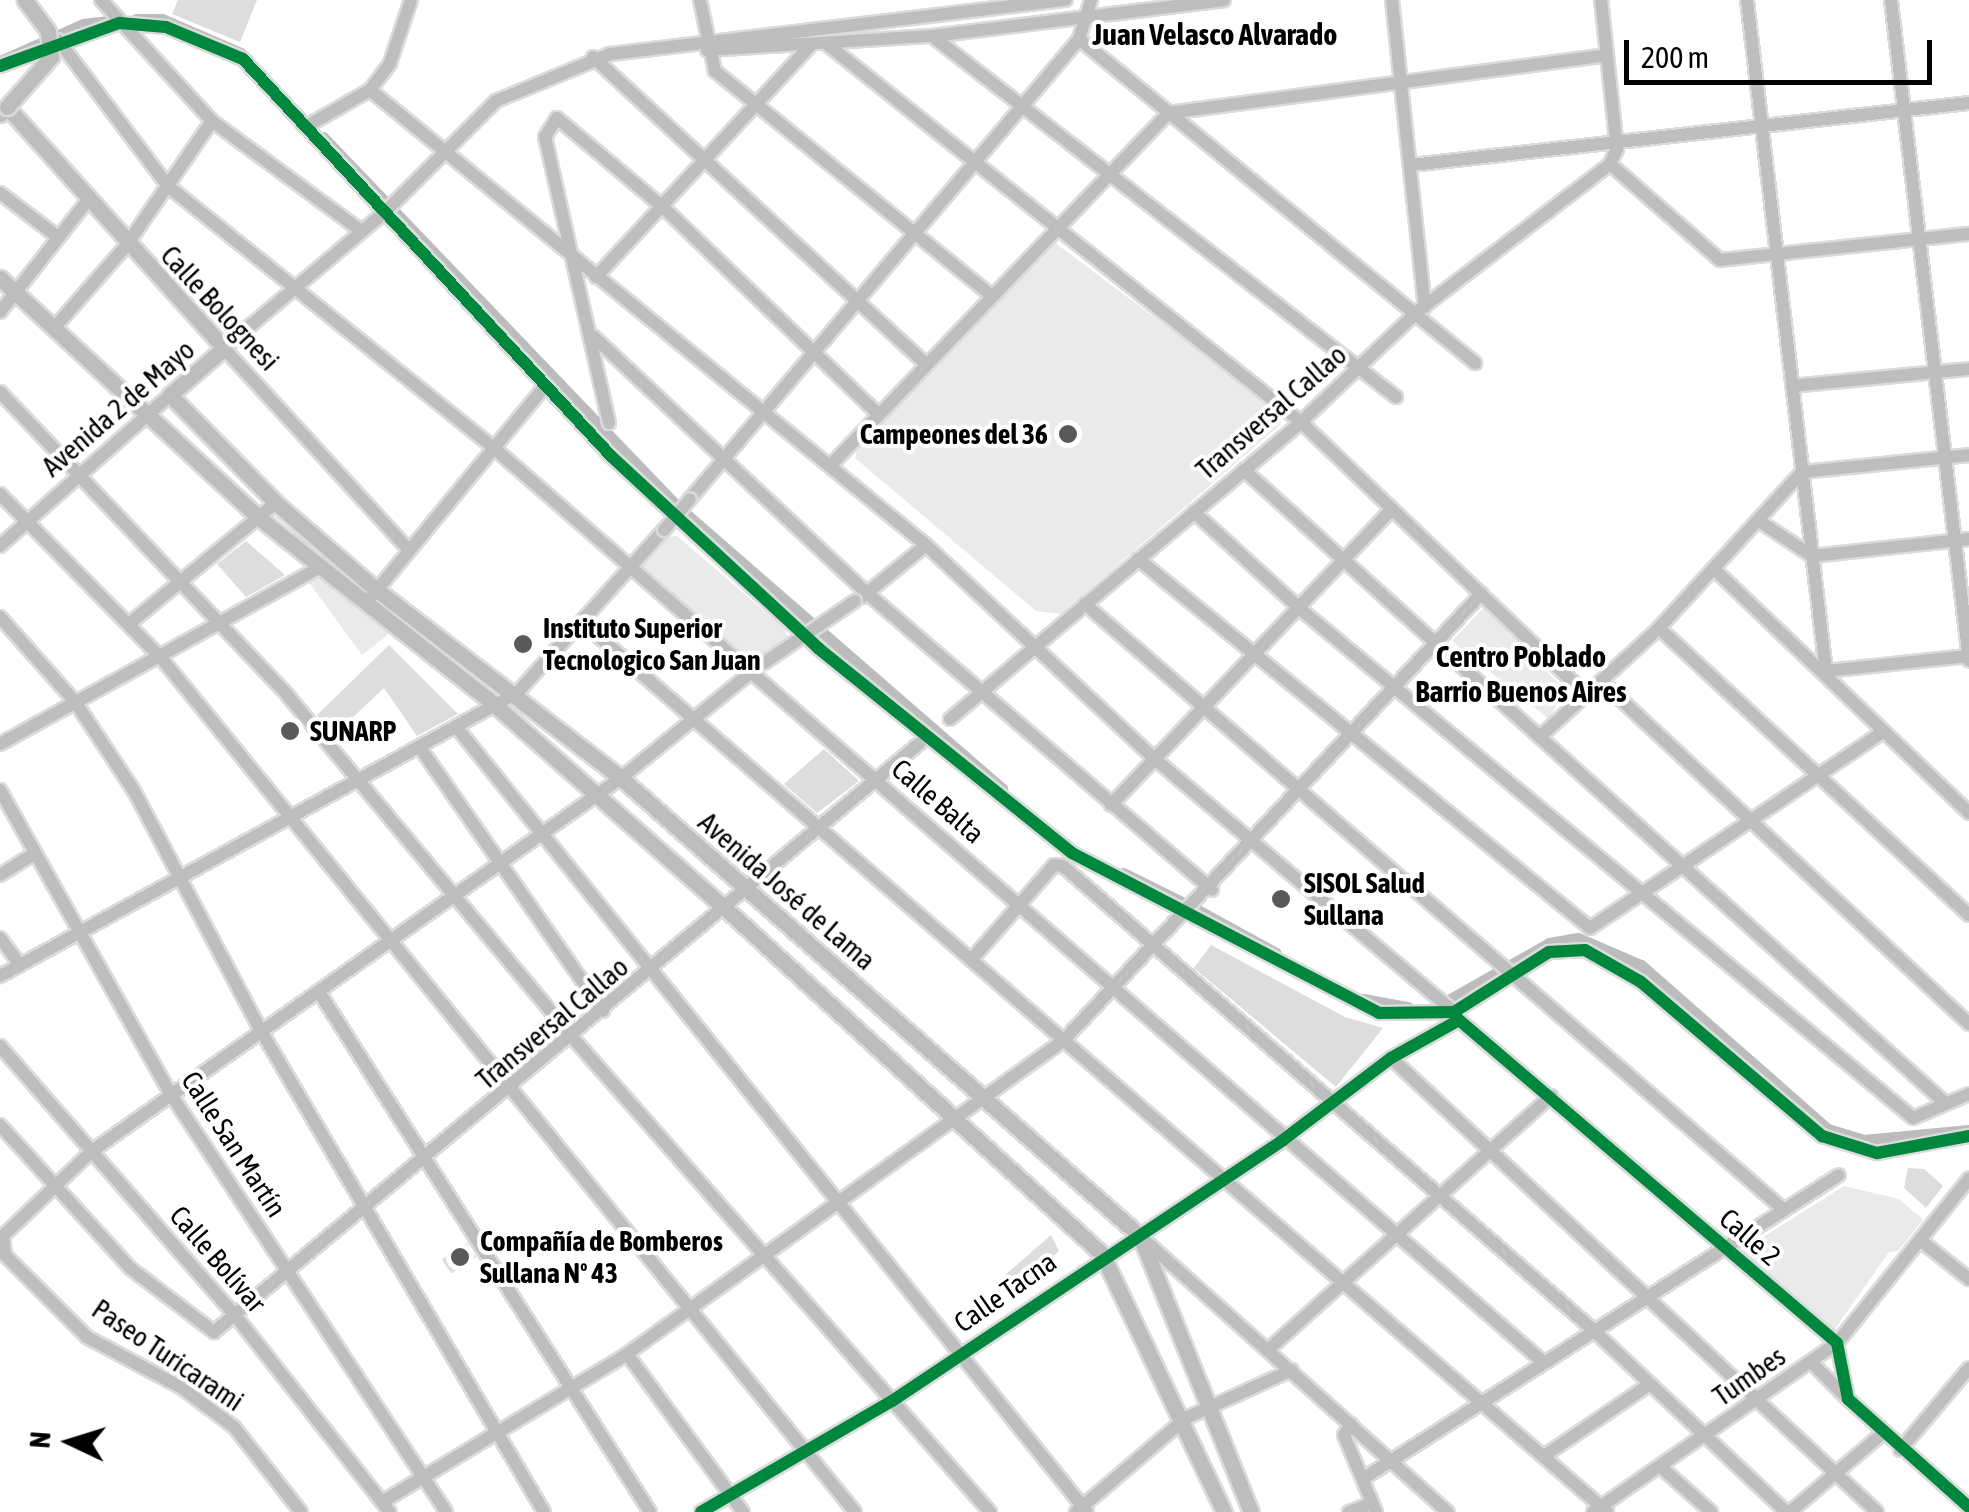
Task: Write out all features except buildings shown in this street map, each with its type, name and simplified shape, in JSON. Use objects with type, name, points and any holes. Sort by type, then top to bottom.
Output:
[{"type":"main road","points":[[2,107],[51,57],[48,32],[25,0]]},
{"type":"main road","name":"Calle Bolognesi","points":[[2,107],[224,348]]},
{"type":"main road","name":"Avenida José de Lama","points":[[0,278],[258,518],[366,608],[494,704],[726,909],[1102,1254],[1186,1418],[1224,1512]]},
{"type":"main road","name":"Avenida 2 de Mayo","points":[[170,395],[224,348]]},
{"type":"main road","name":"Avenida José de Lama","points":[[170,395],[276,503],[376,590],[517,693],[621,778],[1140,1236],[1251,1512]]},
{"type":"street","points":[[101,0],[212,121],[361,231]]},
{"type":"street","points":[[700,0],[705,44],[716,71],[756,110],[992,296]]},
{"type":"street","points":[[705,44],[1066,0]]},
{"type":"street","points":[[705,44],[828,46],[932,36],[1091,7],[1221,0]]},
{"type":"street","points":[[1392,0],[1411,166],[1421,309]]},
{"type":"street","points":[[1601,0],[1616,142],[1610,164],[1712,256],[1778,257],[1969,234]]},
{"type":"street","points":[[1747,0],[1826,671]]},
{"type":"street","points":[[1826,671],[1968,657],[1940,458],[1891,0]]},
{"type":"street","points":[[307,126],[370,90],[406,22],[408,1]]},
{"type":"street","points":[[0,976],[296,819],[517,693],[633,569],[1022,101],[1079,39],[1091,7]]},
{"type":"street","points":[[0,66],[58,40],[119,23],[166,28],[243,59],[388,208],[544,387],[818,648],[1048,838],[1188,910],[1351,1002],[1394,1015],[1454,1012],[1514,974],[1570,947],[1608,958],[1822,1136],[1856,1148],[1898,1151],[1969,1136]]},
{"type":"street","points":[[932,36],[1022,101],[1396,397]]},
{"type":"street","points":[[1079,39],[1421,309],[1475,363]]},
{"type":"street","name":"Calle Balta","points":[[58,40],[168,186],[495,448],[1283,1140],[1542,1361]]},
{"type":"street","name":"Avenida 2 de Mayo","points":[[224,348],[388,208],[496,101],[592,58],[705,44]]},
{"type":"street","points":[[828,46],[1053,230],[1302,422],[1586,694]]},
{"type":"street","points":[[596,277],[711,160],[810,47]]},
{"type":"street","points":[[830,466],[1168,113],[1400,79],[1606,55]]},
{"type":"street","points":[[592,58],[859,295],[926,364]]},
{"type":"street","points":[[370,90],[576,264],[926,544],[1156,760],[1256,840],[1454,1012]]},
{"type":"street","points":[[1411,166],[1969,103]]},
{"type":"street","points":[[610,423],[546,137],[557,118],[665,209],[878,413]]},
{"type":"street","points":[[54,326],[126,246],[212,121]]},
{"type":"street","name":"Transversal Callao","points":[[950,719],[1302,422],[1421,309],[1610,164]]},
{"type":"street","points":[[0,194],[58,237]]},
{"type":"street","points":[[0,312],[88,200]]},
{"type":"street","points":[[593,336],[862,597],[982,692],[1212,890]]},
{"type":"street","name":"Calle Bolognesi","points":[[224,348],[407,548]]},
{"type":"street","points":[[1792,386],[1969,369]]},
{"type":"street","points":[[366,608],[407,548],[544,387]]},
{"type":"street","points":[[0,392],[75,478],[218,621],[362,782],[572,1038],[990,1512]]},
{"type":"street","name":"Avenida 2 de Mayo","points":[[0,546],[170,395]]},
{"type":"street","points":[[1543,734],[1658,628],[1802,472],[1969,456]]},
{"type":"street","points":[[1244,470],[1436,645],[1543,734],[1944,1102]]},
{"type":"street","points":[[0,494],[162,659],[856,1512]]},
{"type":"street","points":[[129,624],[276,503]]},
{"type":"street","points":[[1111,805],[1256,658],[1392,510]]},
{"type":"street","points":[[1194,512],[1299,608],[1913,1118],[1969,1094]]},
{"type":"street","points":[[1759,520],[1812,556],[1969,539]]},
{"type":"street","points":[[1,1246],[92,1151],[394,940],[541,830],[621,778],[749,672],[862,597],[926,544]]},
{"type":"street","points":[[1138,559],[1575,920],[1598,924],[1819,779],[1883,732]]},
{"type":"street","points":[[0,744],[162,659],[218,621],[319,568]]},
{"type":"street","points":[[1714,570],[1826,671],[1883,732],[1969,813]]},
{"type":"street","points":[[386,1507],[426,1478],[627,1354],[986,1100],[1064,1040],[1154,944],[1212,890],[1394,684],[1482,594]]},
{"type":"street","points":[[1086,604],[1783,1209]]},
{"type":"street","points":[[0,617],[76,703],[182,878],[261,1032],[365,1213],[544,1512]]},
{"type":"street","points":[[583,623],[1544,1456],[1600,1510]]},
{"type":"street","points":[[1658,628],[1969,915]]},
{"type":"street","points":[[1602,682],[1969,1024]]},
{"type":"street","points":[[458,729],[1082,1510],[1186,1418],[1292,1370]]},
{"type":"street","name":"Transversal Callao","points":[[54,1189],[130,1268],[209,1332],[365,1213],[920,743]]},
{"type":"street","points":[[422,749],[603,1012]]},
{"type":"street","name":"Calle San Martín","points":[[0,790],[76,933],[172,1096],[446,1512]]},
{"type":"street","points":[[0,875],[33,854]]},
{"type":"street","points":[[973,958],[1022,908],[1054,864],[1154,944],[1592,1328],[1788,1512],[1882,1434]]},
{"type":"street","points":[[0,938],[20,963]]},
{"type":"street","points":[[318,992],[650,1512]]},
{"type":"street","name":"Calle Tacna","points":[[702,1512],[808,1454],[892,1401],[1102,1254],[1140,1236],[1283,1140],[1391,1058],[1452,1022],[1467,1023]]},
{"type":"street","name":"Calle 2","points":[[1467,1023],[1837,1343]]},
{"type":"street","name":"Calle Bolívar","points":[[0,1046],[234,1314],[386,1507]]},
{"type":"street","points":[[1391,1058],[1878,1512]]},
{"type":"street","points":[[1270,1349],[1551,1096]]},
{"type":"street","points":[[0,1125],[54,1189]]},
{"type":"street","points":[[1364,1478],[1397,1462],[1592,1328],[1839,1175]]},
{"type":"street","name":"Tumbes","points":[[1600,1510],[1837,1343],[1969,1179]]},
{"type":"street","points":[[1140,1236],[1397,1462],[1448,1512]]},
{"type":"street","points":[[1920,1240],[1969,1279]]},
{"type":"street","name":"Paseo Turicarami","points":[[1,1246],[86,1337],[182,1388],[234,1427],[301,1512]]},
{"type":"street","points":[[1837,1343],[1848,1399]]},
{"type":"street","points":[[627,1354],[743,1512]]},
{"type":"street","points":[[1812,1362],[1882,1434],[1969,1507]]},
{"type":"street","points":[[1900,1450],[1969,1368]]},
{"type":"street","points":[[1544,1456],[1650,1384]]},
{"type":"street","points":[[1349,1512],[1374,1507],[1344,1435],[1351,1424]]},
{"type":"street","points":[[1662,1468],[1711,1512]]},
{"type":"shaded area","name":"Campeones del 36","points":[[1054,242],[1281,412],[1281,424],[1061,614],[1036,611],[855,458],[858,444]]},
{"type":"shaded area","points":[[677,536],[784,628],[788,637],[752,662],[641,566],[667,537]]},
{"type":"shaded area","points":[[319,568],[390,633],[362,655],[305,577]]},
{"type":"shaded area","points":[[1484,607],[1565,690],[1549,719],[1452,641]]},
{"type":"shaded area","points":[[1844,1186],[1899,1199],[1923,1220],[1898,1251],[1889,1252],[1832,1333],[1741,1251]]},
{"type":"waterway","points":[[136,19],[162,19],[241,53]]},
{"type":"waterway","points":[[0,61],[83,24],[118,20]]},
{"type":"waterway","points":[[323,137],[677,506],[1002,789]]},
{"type":"waterway","points":[[1123,873],[1190,906]]},
{"type":"waterway","points":[[1196,909],[1276,953]]},
{"type":"waterway","points":[[1436,1007],[1549,943],[1578,938],[1641,965],[1828,1129],[1863,1140],[1969,1130]]},
{"type":"waterway","points":[[1363,999],[1408,1007]]},
{"type":"cycle path","points":[[0,66],[119,23],[166,27],[243,59],[612,457],[818,648],[1072,853],[1379,1013],[1454,1012],[1549,952],[1585,950],[1641,982],[1822,1136],[1877,1153],[1969,1136]]},
{"type":"cycle path","points":[[701,1512],[892,1401],[1283,1140],[1391,1058],[1459,1020],[1837,1343],[1848,1399],[1969,1507]]},
{"type":"place","name":"Campeones del 36","points":[[1068,434]]},
{"type":"place","name":"Instituto Superior Tecnologico San Juan","points":[[523,644]]},
{"type":"place","name":"SUNARP","points":[[290,731]]},
{"type":"place","name":"SISOL Salud Sullana","points":[[1281,899]]},
{"type":"place","name":"Compañía de Bomberos Sullana Nº 43","points":[[460,1257]]},
{"type":"district","name":"Juan Velasco Alvarado","points":[[1215,34]]},
{"type":"district","name":"Centro Poblado Barrio Buenos Aires","points":[[1521,673]]}]
